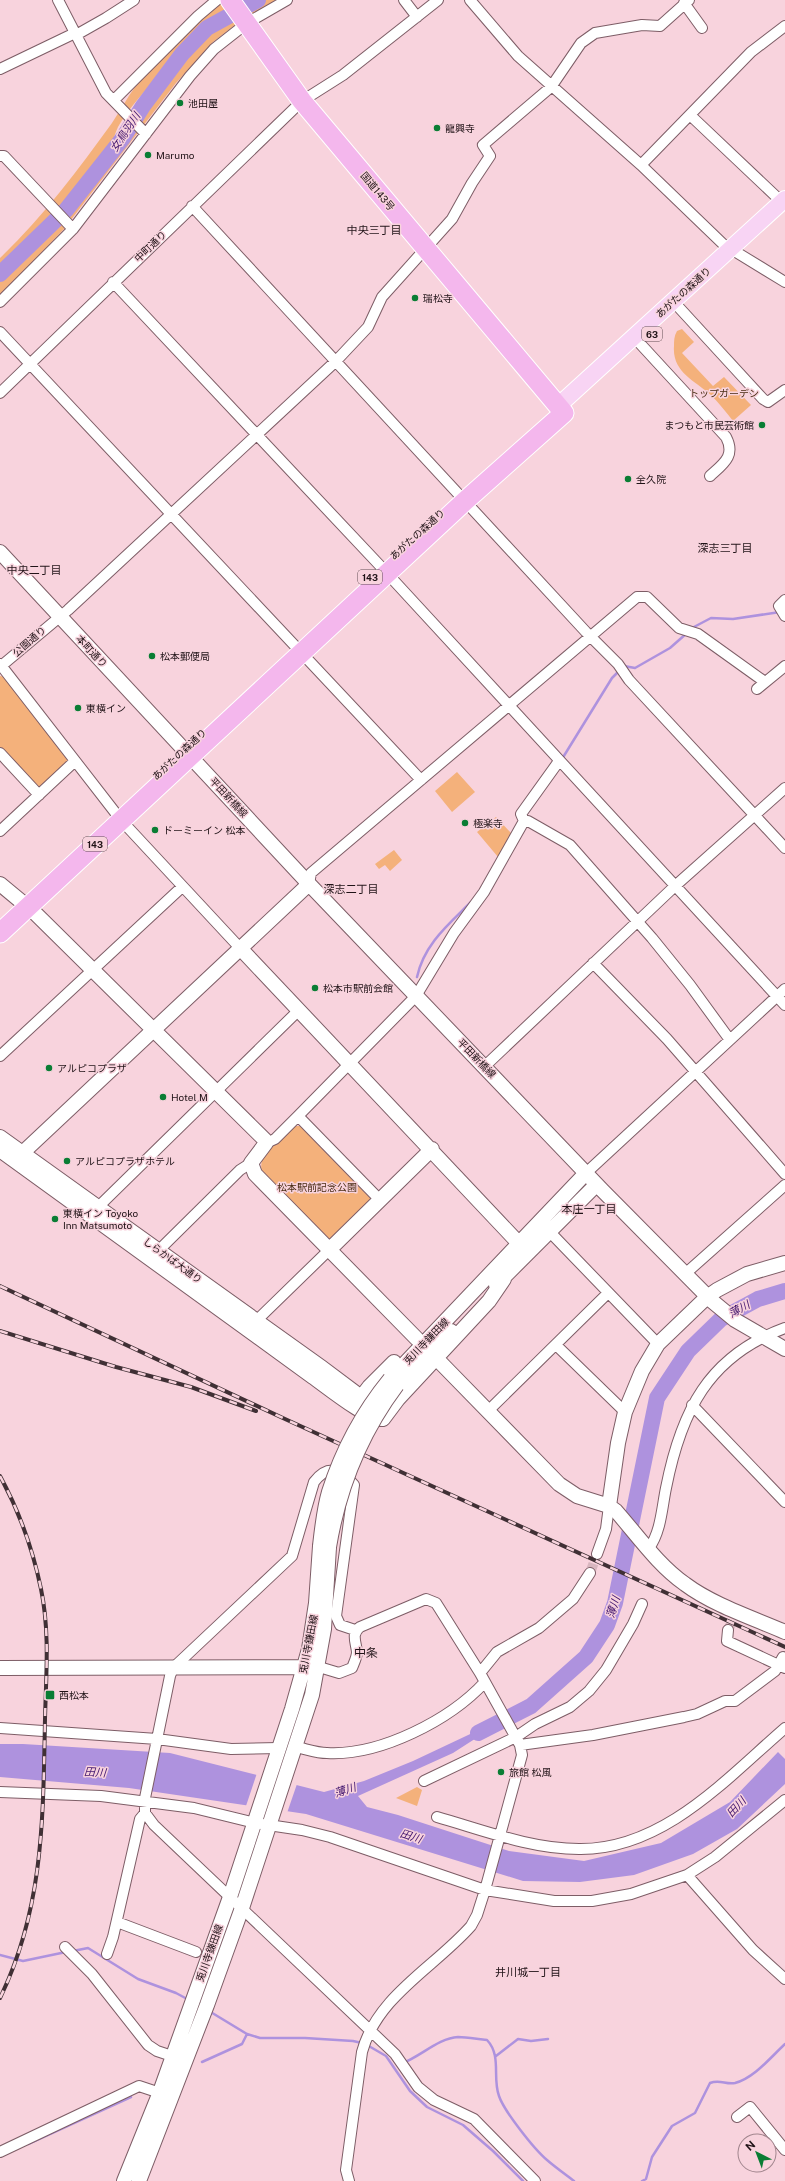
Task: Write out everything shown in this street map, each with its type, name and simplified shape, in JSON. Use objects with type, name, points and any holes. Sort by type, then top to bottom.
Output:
[{"type":"highway","name":"国道143号","points":[[230,0],[302,101],[561,409]]},
{"type":"highway","name":"あがたの森通り","points":[[0,933],[25,904],[118,816],[462,498],[561,409]]},
{"type":"highway","name":"あがたの森通り","points":[[0,922],[25,904]]},
{"type":"main road","name":"あがたの森通り","points":[[561,409],[735,252],[784,204]]},
{"type":"street","points":[[58,0],[106,93],[144,132]]},
{"type":"street","points":[[0,69],[75,34],[106,18],[134,0]]},
{"type":"street","points":[[117,104],[192,22],[217,0]]},
{"type":"street","points":[[0,302],[71,227],[144,132],[214,49],[245,22],[287,0]]},
{"type":"street","points":[[404,0],[417,17]]},
{"type":"street","name":"中町通り","points":[[0,393],[113,282],[302,101],[344,75],[438,0]]},
{"type":"street","points":[[470,0],[504,42],[551,87],[641,165],[723,244],[785,282]]},
{"type":"street","points":[[551,87],[581,43],[595,33],[642,25],[660,26],[686,1],[702,28]]},
{"type":"street","points":[[641,165],[751,52],[785,26]]},
{"type":"street","name":"公園通り","points":[[0,666],[59,615],[68,610],[170,512],[336,361],[368,327],[376,314],[382,297],[452,219],[472,183],[490,156],[484,145],[551,87]]},
{"type":"street","points":[[690,115],[784,204]]},
{"type":"street","points":[[0,156],[4,156],[71,227]]},
{"type":"street","points":[[192,206],[591,636],[785,848]]},
{"type":"street","points":[[113,282],[384,570],[785,1005]]},
{"type":"street","points":[[676,305],[763,399],[768,402],[784,393]]},
{"type":"street","points":[[0,332],[421,780]]},
{"type":"street","points":[[637,340],[673,381],[698,404],[729,443],[731,451],[729,458],[710,476]]},
{"type":"street","name":"本町通り","points":[[0,552],[187,753]]},
{"type":"street","points":[[18,1156],[309,884],[311,873],[637,597],[647,597],[679,628],[689,632],[761,686],[785,666]]},
{"type":"street","points":[[783,614],[779,606],[785,600]]},
{"type":"street","points":[[0,666],[118,816],[182,887],[432,1149],[524,1248]]},
{"type":"street","points":[[0,753],[38,795]]},
{"type":"street","name":"平田新橋線","points":[[187,753],[309,884],[485,1066],[596,1185],[710,1299],[736,1320],[785,1349]]},
{"type":"street","points":[[0,831],[75,761]]},
{"type":"street","points":[[154,1255],[240,1170],[251,1163],[266,1143],[275,1139],[416,996],[454,933],[484,892],[523,819],[521,814],[561,762]]},
{"type":"street","points":[[485,1066],[675,886],[785,788]]},
{"type":"street","points":[[523,819],[570,845],[638,922],[690,985],[730,1040]]},
{"type":"street","points":[[0,884],[25,904],[93,969],[264,1139],[266,1143]]},
{"type":"street","points":[[1,1054],[182,887]]},
{"type":"street","points":[[593,963],[696,1071],[785,1174]]},
{"type":"street","points":[[586,1173],[785,989]]},
{"type":"street","points":[[94,1211],[299,1010]]},
{"type":"street","points":[[298,1116],[380,1200]]},
{"type":"street","name":"しらかば大通り","points":[[0,1137],[18,1156],[358,1402],[378,1420],[383,1419],[398,1399],[437,1359]]},
{"type":"street","points":[[251,1325],[432,1149]]},
{"type":"street","name":"しらかば大通り","points":[[0,1150],[18,1156]]},
{"type":"street","points":[[251,1163],[255,1174],[417,1339]]},
{"type":"street","name":"兎川寺鎌田線","points":[[545,1227],[586,1173]]},
{"type":"street","name":"兎川寺鎌田線","points":[[139,2181],[179,2058],[192,2001],[256,1820],[304,1667],[316,1603],[324,1546],[354,1458],[393,1382],[490,1274],[524,1248],[545,1227],[596,1185]]},
{"type":"street","points":[[685,1274],[785,1185]]},
{"type":"street","points":[[545,1227],[658,1344]]},
{"type":"street","name":"兎川寺鎌田線","points":[[393,1382],[494,1286],[504,1279],[524,1248]]},
{"type":"street","points":[[597,1554],[612,1509],[618,1443],[625,1412],[642,1371],[658,1344],[710,1299],[748,1274],[785,1263]]},
{"type":"street","points":[[358,1402],[417,1339],[467,1291],[490,1274]]},
{"type":"street","points":[[504,1279],[489,1301],[437,1359],[559,1484],[577,1496],[612,1509],[664,1567],[687,1586],[736,1616],[785,1632]]},
{"type":"street","points":[[488,1411],[608,1293]]},
{"type":"street","points":[[648,1548],[655,1541],[666,1486],[681,1430],[692,1405],[713,1374],[729,1359],[760,1335],[785,1328]]},
{"type":"street","points":[[556,1345],[625,1412]]},
{"type":"street","points":[[692,1405],[785,1502]]},
{"type":"street","points":[[107,1954],[117,1922],[140,1819],[144,1813],[156,1740],[173,1668],[292,1556],[314,1482],[320,1474],[332,1470],[342,1472],[354,1485],[336,1616],[340,1625],[355,1630]]},
{"type":"street","name":"兎川寺鎌田線","points":[[179,2058],[205,2009],[242,1908],[295,1751],[319,1667],[324,1628],[324,1546]]},
{"type":"street","points":[[295,1751],[326,1753],[372,1748],[442,1718],[470,1698],[497,1652],[539,1628],[573,1599],[590,1573]]},
{"type":"street","points":[[0,1668],[319,1667],[339,1673],[352,1668],[357,1652],[354,1636],[355,1630],[360,1626],[426,1599],[431,1600],[436,1604],[482,1677],[516,1738],[520,1766],[478,1915],[471,1926],[385,2007],[367,2039],[346,2170],[349,2181]]},
{"type":"street","points":[[424,1780],[516,1738],[535,1724],[570,1707],[589,1691],[606,1670],[633,1624],[642,1604]]},
{"type":"street","points":[[516,1738],[593,1735],[697,1714],[725,1701],[735,1701],[776,1671],[783,1663],[727,1641],[728,1630]]},
{"type":"street","points":[[0,1728],[156,1740],[231,1749],[278,1750]]},
{"type":"street","points":[[438,1817],[499,1837],[532,1844],[580,1849],[631,1840],[675,1820],[723,1782],[785,1728]]},
{"type":"street","points":[[0,1792],[102,1796],[145,1800],[271,1822],[330,1837],[486,1887],[554,1900],[592,1901],[631,1894],[687,1875],[715,1857],[785,1800]]},
{"type":"street","points":[[144,1813],[154,1825],[242,1908],[367,2039],[398,2058],[418,2087],[434,2100],[474,2119],[535,2181]]},
{"type":"street","points":[[687,1875],[753,1950],[785,1978]]},
{"type":"street","points":[[117,1922],[196,1952]]},
{"type":"street","points":[[65,1947],[92,1974],[148,2045],[179,2058]]},
{"type":"street","points":[[0,2152],[140,2086],[166,2095]]},
{"type":"street","name":"兎川寺鎌田線","points":[[124,2181],[166,2095]]},
{"type":"street","points":[[737,2118],[750,2107],[785,2150]]},
{"type":"green space","points":[[227,0],[249,0],[218,15],[183,46],[125,116],[100,163],[84,183],[67,201],[50,215],[0,268],[0,258],[30,227],[73,176],[144,76],[190,27],[203,16]]},
{"type":"green space","points":[[265,0],[279,0],[235,25],[213,42],[176,83],[64,229],[0,296],[0,277],[52,224],[66,212],[128,135],[144,108],[184,56],[209,31],[232,20]]},
{"type":"green space","name":"トップガーデン","points":[[682,329],[694,342],[682,353],[713,386],[724,377],[751,405],[733,421],[711,395],[685,375],[680,369],[674,355],[674,338],[677,331]]},
{"type":"green space","points":[[0,676],[5,677],[68,757],[67,763],[41,786],[37,787],[0,747]]},
{"type":"green space","points":[[457,772],[475,792],[452,812],[435,791]]},
{"type":"green space","points":[[496,817],[511,833],[498,857],[477,832]]},
{"type":"green space","points":[[394,850],[402,860],[390,871],[385,865],[379,869],[375,864]]},
{"type":"green space","name":"松本駅前記念公園","points":[[294,1126],[300,1126],[371,1199],[369,1204],[333,1241],[327,1241],[263,1175],[261,1168],[265,1154]]},
{"type":"green space","points":[[417,1787],[422,1790],[417,1806],[396,1798]]},
{"type":"water","name":"田川","points":[[515,1713],[453,1753],[358,1796],[367,1807],[398,1815],[509,1851],[584,1861],[661,1843],[730,1802],[778,1752],[785,1759],[785,1784],[737,1829],[693,1854],[634,1875],[580,1882],[523,1881],[306,1814],[129,1788],[0,1777],[0,1744],[23,1744],[170,1753],[324,1792],[364,1781],[413,1761]]},
{"type":"pier","points":[[257,1773],[297,1784],[287,1813],[246,1806]]},
{"type":"waterway","name":"女鳥羽川","points":[[0,274],[66,210],[123,138],[143,106],[182,54],[207,28],[258,0]]},
{"type":"waterway","points":[[692,628],[711,618],[733,619],[780,612]]},
{"type":"waterway","points":[[624,666],[635,668],[670,648],[687,633]]},
{"type":"waterway","points":[[562,759],[612,678],[620,670]]},
{"type":"waterway","points":[[417,977],[425,954],[438,935],[471,902]]},
{"type":"waterway","name":"薄川","points":[[478,1733],[531,1706],[586,1657],[607,1625],[615,1603],[657,1398],[688,1351],[721,1319],[758,1299],[785,1291]]},
{"type":"waterway","points":[[73,1951],[88,1948],[138,1979],[176,1993],[189,2000]]},
{"type":"waterway","points":[[0,1955],[23,1961],[66,1952]]},
{"type":"waterway","points":[[209,2011],[247,2034],[260,2038],[305,2038],[353,2041],[362,2043]]},
{"type":"waterway","points":[[202,2062],[242,2044],[247,2034]]},
{"type":"waterway","points":[[403,2063],[444,2040],[451,2038],[461,2037],[487,2040],[492,2046],[496,2060],[497,2089],[502,2103],[520,2130],[541,2155],[574,2181]]},
{"type":"waterway","points":[[496,2056],[518,2039],[531,2041],[548,2039]]},
{"type":"waterway","points":[[642,2181],[646,2179],[652,2157],[672,2126],[695,2113],[710,2083],[735,2083],[749,2077],[762,2067],[785,2044]]},
{"type":"waterway","points":[[367,2045],[386,2056],[410,2091],[427,2107],[463,2125],[493,2151],[523,2181]]},
{"type":"waterway","points":[[28,2144],[131,2097]]},
{"type":"tunnel","points":[[590,1573],[597,1554]]},
{"type":"tunnel","points":[[728,1630],[733,1620]]},
{"type":"railway","points":[[0,1286],[285,1419],[785,1647]]},
{"type":"railway","points":[[0,1331],[116,1367],[191,1387],[256,1411]]},
{"type":"railway","points":[[0,1476],[7,1489],[30,1545],[38,1574],[46,1621],[47,1654],[43,1791],[38,1862],[33,1896],[25,1930],[14,1964],[0,1998]]},
{"type":"place","name":"池田屋","points":[[180,103]]},
{"type":"place","name":"龍興寺","points":[[437,128]]},
{"type":"place","name":"Marumo","points":[[148,155]]},
{"type":"place","name":"瑞松寺","points":[[415,298]]},
{"type":"place","name":"まつもと市民芸術館","points":[[762,425]]},
{"type":"place","name":"全久院","points":[[628,479]]},
{"type":"place","name":"松本郵便局","points":[[152,656]]},
{"type":"place","name":"東横イン","points":[[78,708]]},
{"type":"place","name":"極楽寺","points":[[465,823]]},
{"type":"place","name":"ドーミーイン 松本","points":[[155,830]]},
{"type":"place","name":"松本市駅前会館","points":[[315,988]]},
{"type":"place","name":"アルピコプラザ","points":[[49,1068]]},
{"type":"place","name":"Hotel M","points":[[163,1097]]},
{"type":"place","name":"アルピコプラザホテル","points":[[67,1161]]},
{"type":"place","name":"東横イン Toyoko Inn Matsumoto","points":[[55,1219]]},
{"type":"place","name":"西松本","points":[[50,1695]]},
{"type":"place","name":"旅館 松風","points":[[501,1772]]},
{"type":"district","name":"中央三丁目","points":[[374,230]]},
{"type":"district","name":"深志三丁目","points":[[725,548]]},
{"type":"district","name":"中央二丁目","points":[[34,570]]},
{"type":"district","name":"深志二丁目","points":[[351,889]]},
{"type":"district","name":"本庄一丁目","points":[[589,1209]]},
{"type":"district","name":"中条","points":[[366,1653]]},
{"type":"district","name":"井川城一丁目","points":[[528,1972]]}]
